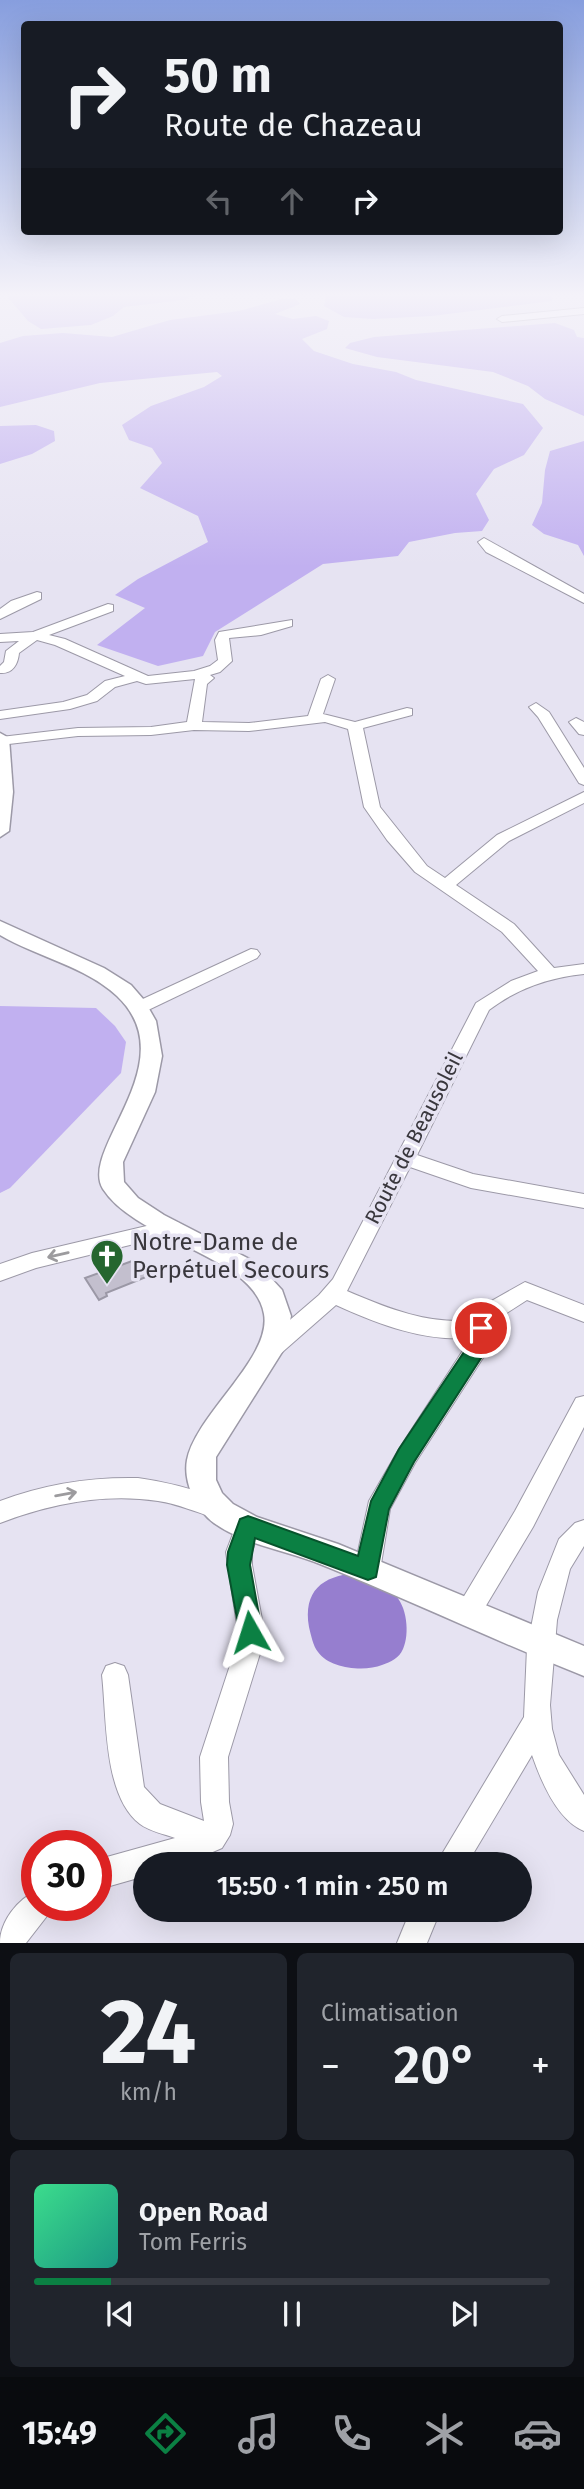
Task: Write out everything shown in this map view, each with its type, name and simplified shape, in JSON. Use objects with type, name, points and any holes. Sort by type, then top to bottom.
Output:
[{"type":"main road","points":[[0,831],[4,792],[1,739]]},
{"type":"main road","points":[[0,927],[115,984],[138,1008],[148,1027],[151,1064],[143,1097],[112,1157],[109,1173],[116,1190],[129,1205],[243,1266],[268,1290],[273,1299],[277,1320],[271,1349],[200,1463],[202,1482],[215,1507],[248,1526],[368,1570],[584,1661]]},
{"type":"street","points":[[484,542],[491,549],[584,599]]},
{"type":"street","points":[[0,615],[16,604],[37,596]]},
{"type":"street","points":[[3,670],[11,663],[13,651],[35,636],[108,608]]},
{"type":"street","points":[[0,638],[35,636],[60,642],[146,680],[195,675],[215,669],[225,661],[222,640],[224,635],[273,629],[288,622]]},
{"type":"street","points":[[0,715],[65,706],[93,698],[110,684],[136,677]]},
{"type":"street","points":[[194,726],[200,682],[207,678]]},
{"type":"street","points":[[314,719],[328,679]]},
{"type":"street","points":[[536,707],[581,771]]},
{"type":"street","points":[[1,739],[194,726],[249,727],[325,718],[355,726],[407,712]]},
{"type":"street","points":[[355,726],[372,807],[393,838],[421,869],[509,928],[549,973]]},
{"type":"street","points":[[446,885],[503,838],[584,797]]},
{"type":"street","points":[[138,1008],[251,954]]},
{"type":"street","name":"Route de Beausoleil","points":[[271,1349],[341,1284],[482,1007],[517,984],[549,973],[584,969]]},
{"type":"street","points":[[405,1157],[471,1181],[584,1201]]},
{"type":"street","points":[[0,1273],[32,1261],[172,1228]]},
{"type":"street","points":[[368,1570],[379,1508],[407,1456],[482,1341],[481,1328],[494,1310],[525,1290],[584,1314]]},
{"type":"street","points":[[333,1294],[419,1327],[447,1330],[481,1328]]},
{"type":"street","points":[[469,1611],[524,1519],[584,1405]]},
{"type":"street","points":[[0,1512],[23,1502],[106,1487],[159,1491],[215,1507]]},
{"type":"street","points":[[112,1871],[171,1855],[212,1838],[219,1824],[215,1802],[214,1757],[249,1647],[250,1625],[239,1565],[239,1552],[248,1526]]},
{"type":"street","points":[[584,1531],[567,1547],[556,1572],[540,1641],[537,1721],[542,1748],[563,1791],[584,1817]]},
{"type":"street","points":[[115,1675],[127,1776],[132,1795],[150,1815],[212,1838]]},
{"type":"street","points":[[457,1852],[537,1721]]},
{"type":"street","points":[[7,1943],[25,1921]]},
{"type":"street","points":[[412,1943],[421,1922]]},
{"type":"shaded area","points":[[0,386],[89,386],[0,407]]},
{"type":"shaded area","points":[[441,386],[523,404],[543,428],[524,455],[494,469],[476,494],[489,520],[482,531],[409,542],[398,556],[323,564],[215,632],[203,656],[158,666],[97,645],[145,608],[115,595],[138,579],[208,542],[198,516],[140,488],[162,463],[152,448],[129,440],[122,425],[151,406],[204,387]]},
{"type":"shaded area","points":[[528,386],[584,386],[584,416],[545,399]]},
{"type":"shaded area","points":[[36,425],[54,431],[55,441],[32,454],[0,464],[0,426]]},
{"type":"shaded area","points":[[584,441],[584,556],[578,545],[544,534],[532,525],[542,503],[550,451]]},
{"type":"shaded area","points":[[0,1006],[96,1008],[115,1026],[126,1042],[121,1073],[10,1188],[0,1193]]},
{"type":"shaded area","points":[[356,1573],[394,1594],[402,1605],[406,1620],[405,1643],[401,1652],[392,1661],[375,1667],[348,1668],[323,1658],[316,1650],[309,1627],[309,1604],[318,1588],[333,1578]]},
{"type":"building","name":"Notre-Dame de Perpétuel Secours","points":[[135,1260],[146,1277],[106,1293],[107,1296],[99,1300],[85,1278]]},
{"type":"place","name":"Notre-Dame de Perpétuel Secours","points":[[107,1286]]},
{"type":"route","points":[[250,1632],[239,1565],[239,1552],[248,1526],[368,1570],[373,1525],[379,1508],[407,1456],[482,1341],[481,1328]]}]
